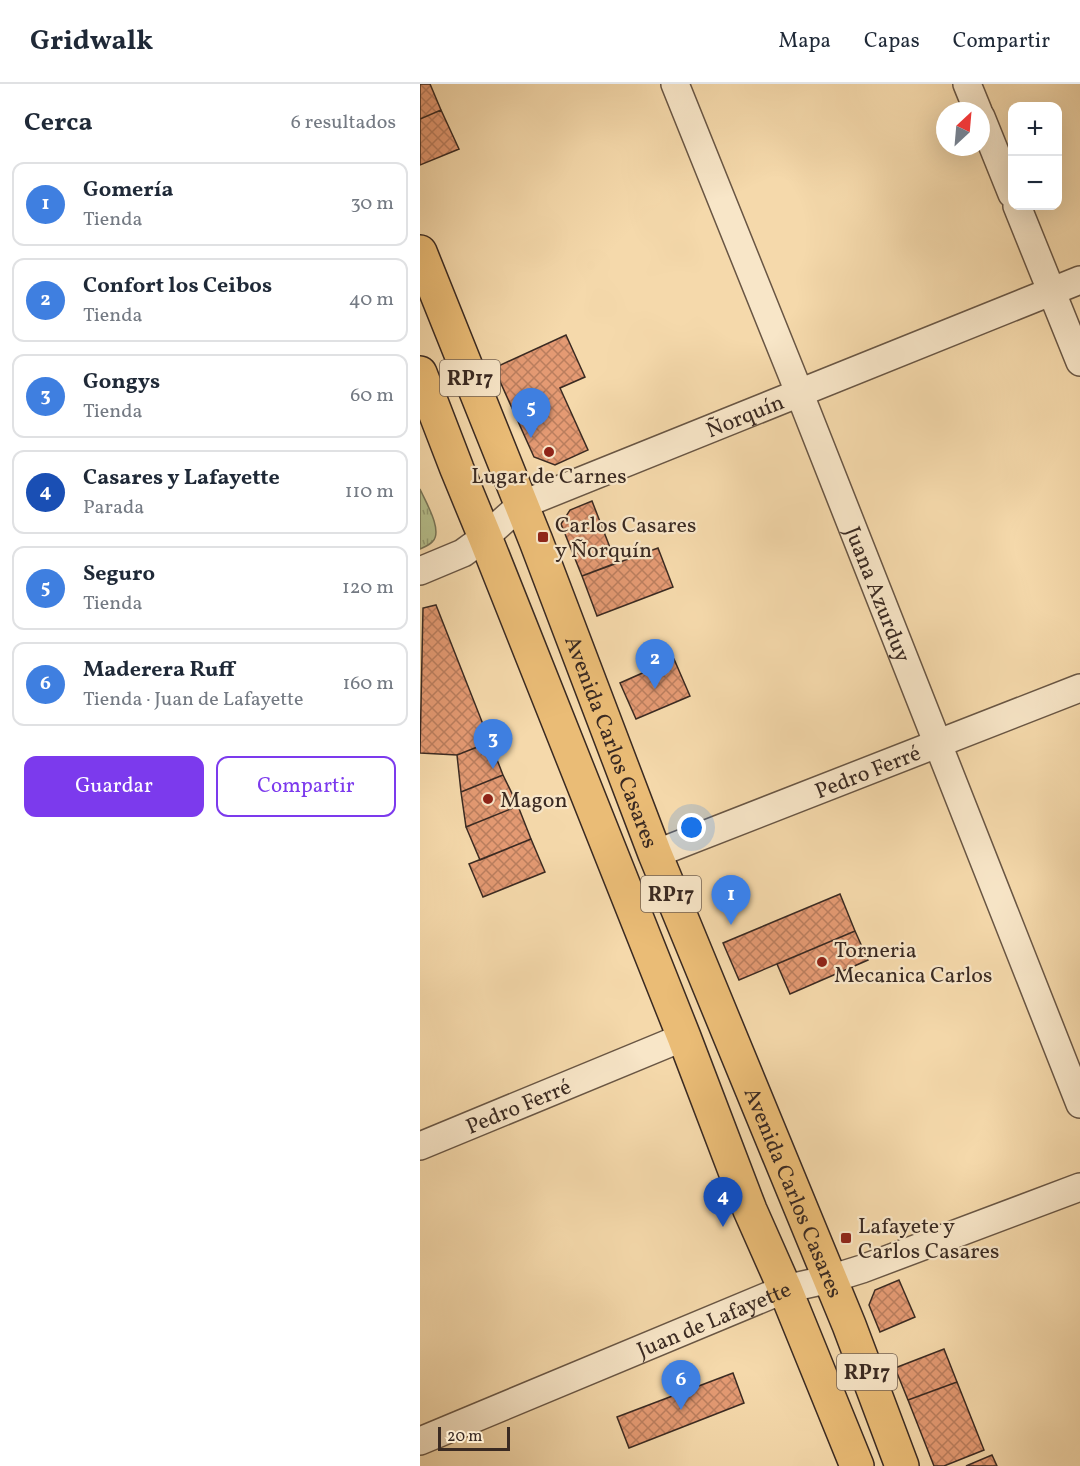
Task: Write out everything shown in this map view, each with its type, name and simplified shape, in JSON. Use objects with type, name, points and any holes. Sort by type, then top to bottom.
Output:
[{"type":"main road","name":"Avenida Carlos Casares","points":[[420,252],[521,505],[655,854],[830,1280],[902,1466]]},
{"type":"main road","name":"Avenida Carlos Casares","points":[[420,373],[427,416],[457,469],[485,537],[684,1037],[750,1210],[785,1289],[857,1466]]},
{"type":"street","name":"Juana Azurduy","points":[[675,84],[1080,1104]]},
{"type":"street","points":[[968,84],[975,102]]},
{"type":"street","points":[[990,139],[1008,184]]},
{"type":"street","points":[[1019,210],[1080,362]]},
{"type":"street","name":"Ñorquín","points":[[420,571],[464,553],[521,505],[1080,279]]},
{"type":"street","name":"Pedro Ferré","points":[[655,854],[1080,688]]},
{"type":"street","name":"Pedro Ferré","points":[[420,1146],[684,1037]]},
{"type":"street","name":"Juan de Lafayette","points":[[420,1441],[785,1289],[830,1280],[862,1269],[1080,1187]]},
{"type":"green space","points":[[420,489],[435,523],[436,536],[429,545],[420,549]]},
{"type":"building","points":[[420,84],[430,84],[441,110],[420,119]]},
{"type":"building","points":[[441,110],[459,149],[420,165],[420,119]]},
{"type":"building","points":[[566,335],[585,377],[560,388],[588,450],[555,465],[534,457],[494,368]]},
{"type":"building","points":[[592,501],[616,563],[582,576],[561,524],[570,510]]},
{"type":"building","points":[[658,548],[673,587],[597,616],[582,576]]},
{"type":"building","points":[[436,605],[490,742],[457,755],[420,753],[423,608]]},
{"type":"building","points":[[674,659],[690,696],[636,719],[620,683]]},
{"type":"building","points":[[490,742],[503,775],[461,792],[457,755]]},
{"type":"building","name":"Magon","points":[[503,775],[518,806],[466,827],[461,792]]},
{"type":"building","points":[[518,806],[531,839],[480,860],[466,827]]},
{"type":"building","points":[[531,839],[545,872],[483,897],[469,864]]},
{"type":"building","points":[[840,894],[855,931],[739,980],[723,943]]},
{"type":"building","name":"Torneria Mecanica Carlos","points":[[855,931],[868,960],[790,994],[777,964]]},
{"type":"building","points":[[899,1280],[915,1317],[880,1332],[869,1305],[875,1290]]},
{"type":"building","points":[[944,1349],[957,1382],[908,1400],[895,1368]]},
{"type":"building","points":[[733,1373],[744,1403],[629,1448],[617,1417]]},
{"type":"building","points":[[957,1382],[984,1450],[944,1466],[934,1466],[908,1400]]},
{"type":"building","points":[[992,1455],[997,1466],[966,1466]]},
{"type":"place","name":"Seguro","points":[[531,438]]},
{"type":"place","name":"Lugar de Carnes","points":[[549,452]]},
{"type":"place","name":"Carlos Casares y Ñorquín","points":[[543,537]]},
{"type":"place","name":"Confort los Ceibos","points":[[655,689]]},
{"type":"place","name":"Gongys","points":[[493,769]]},
{"type":"place","name":"Magon","points":[[488,799]]},
{"type":"place","name":"Gomería","points":[[731,925]]},
{"type":"place","name":"Torneria Mecanica Carlos","points":[[822,962]]},
{"type":"place","name":"Casares y Lafayette","points":[[723,1227]]},
{"type":"place","name":"Lafayete y Carlos Casares","points":[[846,1238]]},
{"type":"place","name":"Maderera Ruff","points":[[681,1410]]}]
